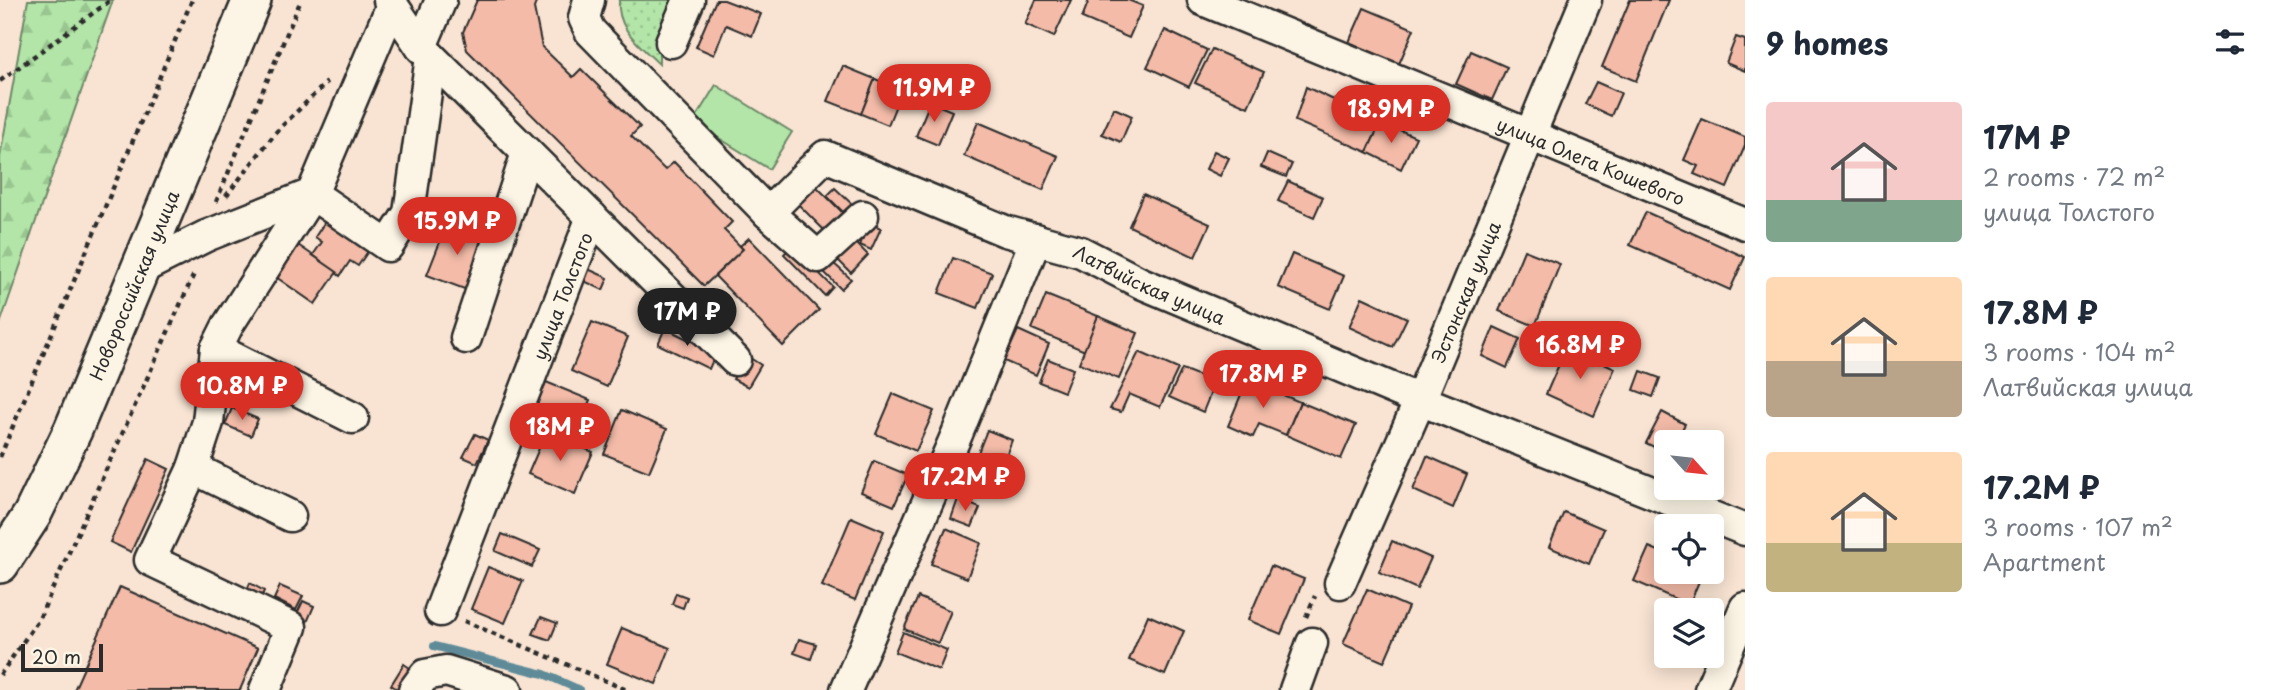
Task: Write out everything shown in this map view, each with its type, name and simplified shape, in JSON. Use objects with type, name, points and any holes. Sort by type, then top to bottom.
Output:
[{"type":"main road","name":"Новороссийская улица","points":[[0,564],[51,480],[252,0]]},
{"type":"street","points":[[312,194],[388,246],[409,213],[426,52],[442,0]]},
{"type":"street","points":[[589,0],[583,18],[590,31],[768,213],[818,257],[863,216]]},
{"type":"street","points":[[671,42],[689,0]]},
{"type":"street","name":"улица Олега Кошевого","points":[[1203,0],[1745,223]]},
{"type":"street","name":"Эстонская улица","points":[[1340,583],[1420,400],[1586,0]]},
{"type":"street","points":[[391,3],[426,52],[735,359]]},
{"type":"street","points":[[265,690],[291,626],[150,560],[193,468],[208,422],[216,349],[228,325],[312,194],[391,3]]},
{"type":"street","points":[[466,338],[527,153]]},
{"type":"street","name":"Латвийская улица","points":[[768,213],[825,156],[1005,231],[1082,252],[1140,283],[1420,400],[1745,530]]},
{"type":"street","points":[[141,269],[207,229],[312,194]]},
{"type":"street","name":"улица Толстого","points":[[440,611],[592,217]]},
{"type":"street","points":[[846,690],[957,434],[1036,239]]},
{"type":"street","points":[[216,349],[353,418]]},
{"type":"street","points":[[193,468],[290,516]]},
{"type":"street","points":[[1710,690],[1745,608]]},
{"type":"street","points":[[1296,690],[1312,643]]},
{"type":"street","points":[[419,682],[446,671],[508,690]]},
{"type":"path","points":[[0,81],[111,0]]},
{"type":"path","points":[[0,457],[192,0]]},
{"type":"path","points":[[0,675],[39,619],[203,254],[207,229],[301,0]]},
{"type":"path","points":[[207,229],[249,163],[334,74]]},
{"type":"path","points":[[1312,643],[1303,628],[1308,607],[1324,583],[1340,583]]},
{"type":"path","points":[[440,611],[626,690]]},
{"type":"green space","points":[[28,0],[113,0],[0,324],[0,157]]},
{"type":"green space","points":[[619,0],[676,0],[659,39],[659,64],[625,28],[621,20]]},
{"type":"green space","points":[[716,85],[792,132],[769,169],[693,122]]},
{"type":"building","points":[[477,0],[537,0],[534,8],[542,47],[573,77],[581,69],[640,127],[631,136],[665,170],[674,162],[732,222],[724,230],[743,249],[704,286],[467,50],[463,32]]},
{"type":"building","points":[[716,0],[724,0],[761,14],[752,36],[726,25],[714,55],[696,47]]},
{"type":"building","points":[[1036,0],[1071,0],[1054,37],[1025,24]]},
{"type":"building","points":[[1089,0],[1128,0],[1143,6],[1129,38],[1082,18]]},
{"type":"building","points":[[1630,0],[1669,0],[1636,81],[1602,67]]},
{"type":"building","points":[[1364,8],[1414,29],[1399,64],[1349,42]]},
{"type":"building","points":[[1165,30],[1207,50],[1189,87],[1147,67]]},
{"type":"building","points":[[1736,37],[1745,40],[1745,71],[1726,63]]},
{"type":"building","points":[[1212,49],[1264,72],[1248,107],[1195,83]]},
{"type":"building","points":[[1471,51],[1507,67],[1492,100],[1456,84]]},
{"type":"building","points":[[843,66],[875,79],[861,114],[828,101]]},
{"type":"building","points":[[875,79],[902,90],[888,125],[861,114]]},
{"type":"building","points":[[1596,82],[1621,93],[1611,116],[1585,104]]},
{"type":"building","points":[[1306,87],[1381,122],[1367,152],[1295,121]]},
{"type":"building","points":[[930,102],[952,111],[938,145],[916,136]]},
{"type":"building","points":[[1114,108],[1132,116],[1121,142],[1102,134]]},
{"type":"building","points":[[1702,119],[1745,137],[1745,146],[1727,188],[1694,174],[1698,166],[1684,160]]},
{"type":"building","points":[[978,122],[1058,156],[1043,190],[964,156]]},
{"type":"building","points":[[1381,122],[1416,137],[1401,169],[1367,152]]},
{"type":"building","points":[[1214,151],[1229,158],[1220,176],[1206,169]]},
{"type":"building","points":[[1267,153],[1292,164],[1286,177],[1261,167]]},
{"type":"building","points":[[1288,181],[1323,197],[1314,217],[1278,201]]},
{"type":"building","points":[[813,183],[846,216],[828,234],[795,201]]},
{"type":"building","points":[[835,188],[855,207],[846,215],[827,196]]},
{"type":"building","points":[[1143,194],[1210,224],[1195,257],[1129,226]]},
{"type":"building","points":[[332,211],[375,241],[358,266],[350,261],[340,276],[313,255],[322,242],[315,237]]},
{"type":"building","points":[[1646,212],[1745,257],[1730,290],[1630,245]]},
{"type":"building","points":[[869,223],[881,228],[871,250],[860,245]]},
{"type":"building","points":[[447,224],[487,239],[467,290],[427,275]]},
{"type":"building","points":[[749,238],[819,310],[783,346],[715,276],[743,249],[740,246]]},
{"type":"building","points":[[853,240],[868,255],[851,273],[836,258]]},
{"type":"building","points":[[298,245],[337,272],[315,304],[276,277]]},
{"type":"building","points":[[792,246],[833,287],[825,296],[784,254]]},
{"type":"building","points":[[1524,250],[1560,264],[1535,326],[1499,311]]},
{"type":"building","points":[[1292,254],[1344,276],[1330,309],[1278,287]]},
{"type":"building","points":[[953,258],[992,273],[978,308],[939,293]]},
{"type":"building","points":[[832,262],[851,279],[841,289],[823,271]]},
{"type":"building","points":[[588,269],[608,278],[603,290],[582,280]]},
{"type":"building","points":[[1046,295],[1098,316],[1085,351],[1032,329]]},
{"type":"building","points":[[1362,297],[1407,318],[1393,347],[1349,327]]},
{"type":"building","points":[[1098,316],[1138,333],[1119,379],[1079,363]]},
{"type":"building","points":[[592,322],[628,337],[607,387],[571,371]]},
{"type":"building","points":[[1494,327],[1520,339],[1507,368],[1482,356]]},
{"type":"building","points":[[665,328],[716,353],[709,369],[658,344]]},
{"type":"building","points":[[1018,330],[1049,344],[1036,375],[1004,361]]},
{"type":"building","points":[[1567,346],[1615,368],[1594,416],[1546,394]]},
{"type":"building","points":[[1139,352],[1178,369],[1160,407],[1129,394],[1121,412],[1110,409]]},
{"type":"building","points":[[747,356],[761,365],[748,387],[733,379]]},
{"type":"building","points":[[1048,359],[1073,369],[1064,392],[1039,382]]},
{"type":"building","points":[[1182,369],[1215,382],[1203,412],[1169,397]]},
{"type":"building","points":[[1641,371],[1660,378],[1653,397],[1634,390]]},
{"type":"building","points":[[1247,380],[1300,402],[1286,435],[1259,424],[1253,437],[1228,426]]},
{"type":"building","points":[[546,382],[590,400],[575,436],[531,418]]},
{"type":"building","points":[[893,394],[934,411],[916,451],[876,434]]},
{"type":"building","points":[[1300,402],[1356,425],[1341,459],[1286,435]]},
{"type":"building","points":[[232,408],[258,419],[251,436],[225,425]]},
{"type":"building","points":[[622,410],[667,429],[649,472],[604,454]]},
{"type":"building","points":[[1662,412],[1685,424],[1682,430],[1654,430],[1654,447],[1646,443]]},
{"type":"building","points":[[987,430],[1012,440],[997,478],[972,468]]},
{"type":"building","points":[[546,432],[593,452],[575,494],[528,474]]},
{"type":"building","points":[[475,434],[488,440],[477,463],[463,457]]},
{"type":"building","points":[[1427,456],[1467,474],[1453,508],[1413,490]]},
{"type":"building","points":[[148,459],[169,469],[131,552],[110,542]]},
{"type":"building","points":[[874,461],[908,475],[894,506],[861,492]]},
{"type":"building","points":[[958,499],[980,508],[972,527],[951,519]]},
{"type":"building","points":[[1564,512],[1604,529],[1589,564],[1549,547]]},
{"type":"building","points":[[851,517],[884,531],[855,600],[822,586]]},
{"type":"building","points":[[946,528],[981,543],[967,578],[931,564]]},
{"type":"building","points":[[502,534],[540,550],[532,567],[495,551]]},
{"type":"building","points":[[1392,541],[1431,558],[1417,589],[1379,572]]},
{"type":"building","points":[[1649,547],[1654,549],[1654,584],[1698,584],[1692,598],[1673,598],[1634,581]]},
{"type":"building","points":[[1271,566],[1304,579],[1281,634],[1248,620]]},
{"type":"building","points":[[488,567],[523,581],[505,623],[471,609]]},
{"type":"building","points":[[250,583],[264,591],[260,600],[246,592]]},
{"type":"building","points":[[280,586],[303,596],[296,610],[274,599]]},
{"type":"building","points":[[120,587],[258,648],[240,690],[74,690]]},
{"type":"building","points":[[1367,589],[1408,607],[1384,662],[1343,644]]},
{"type":"building","points":[[676,593],[687,597],[683,608],[672,604]]},
{"type":"building","points":[[918,597],[951,611],[938,643],[904,629]]},
{"type":"building","points":[[303,601],[314,606],[305,627],[293,622]]},
{"type":"building","points":[[1148,615],[1184,631],[1165,675],[1129,660]]},
{"type":"building","points":[[541,617],[557,623],[550,640],[533,634]]},
{"type":"building","points":[[622,628],[670,648],[656,684],[607,664]]},
{"type":"building","points":[[903,632],[947,650],[939,670],[895,652]]},
{"type":"building","points":[[799,639],[816,644],[811,659],[794,653]]},
{"type":"building","points":[[404,664],[416,672],[405,690],[399,690],[391,685]]},
{"type":"waterway","points":[[434,646],[544,674],[580,690]]}]
